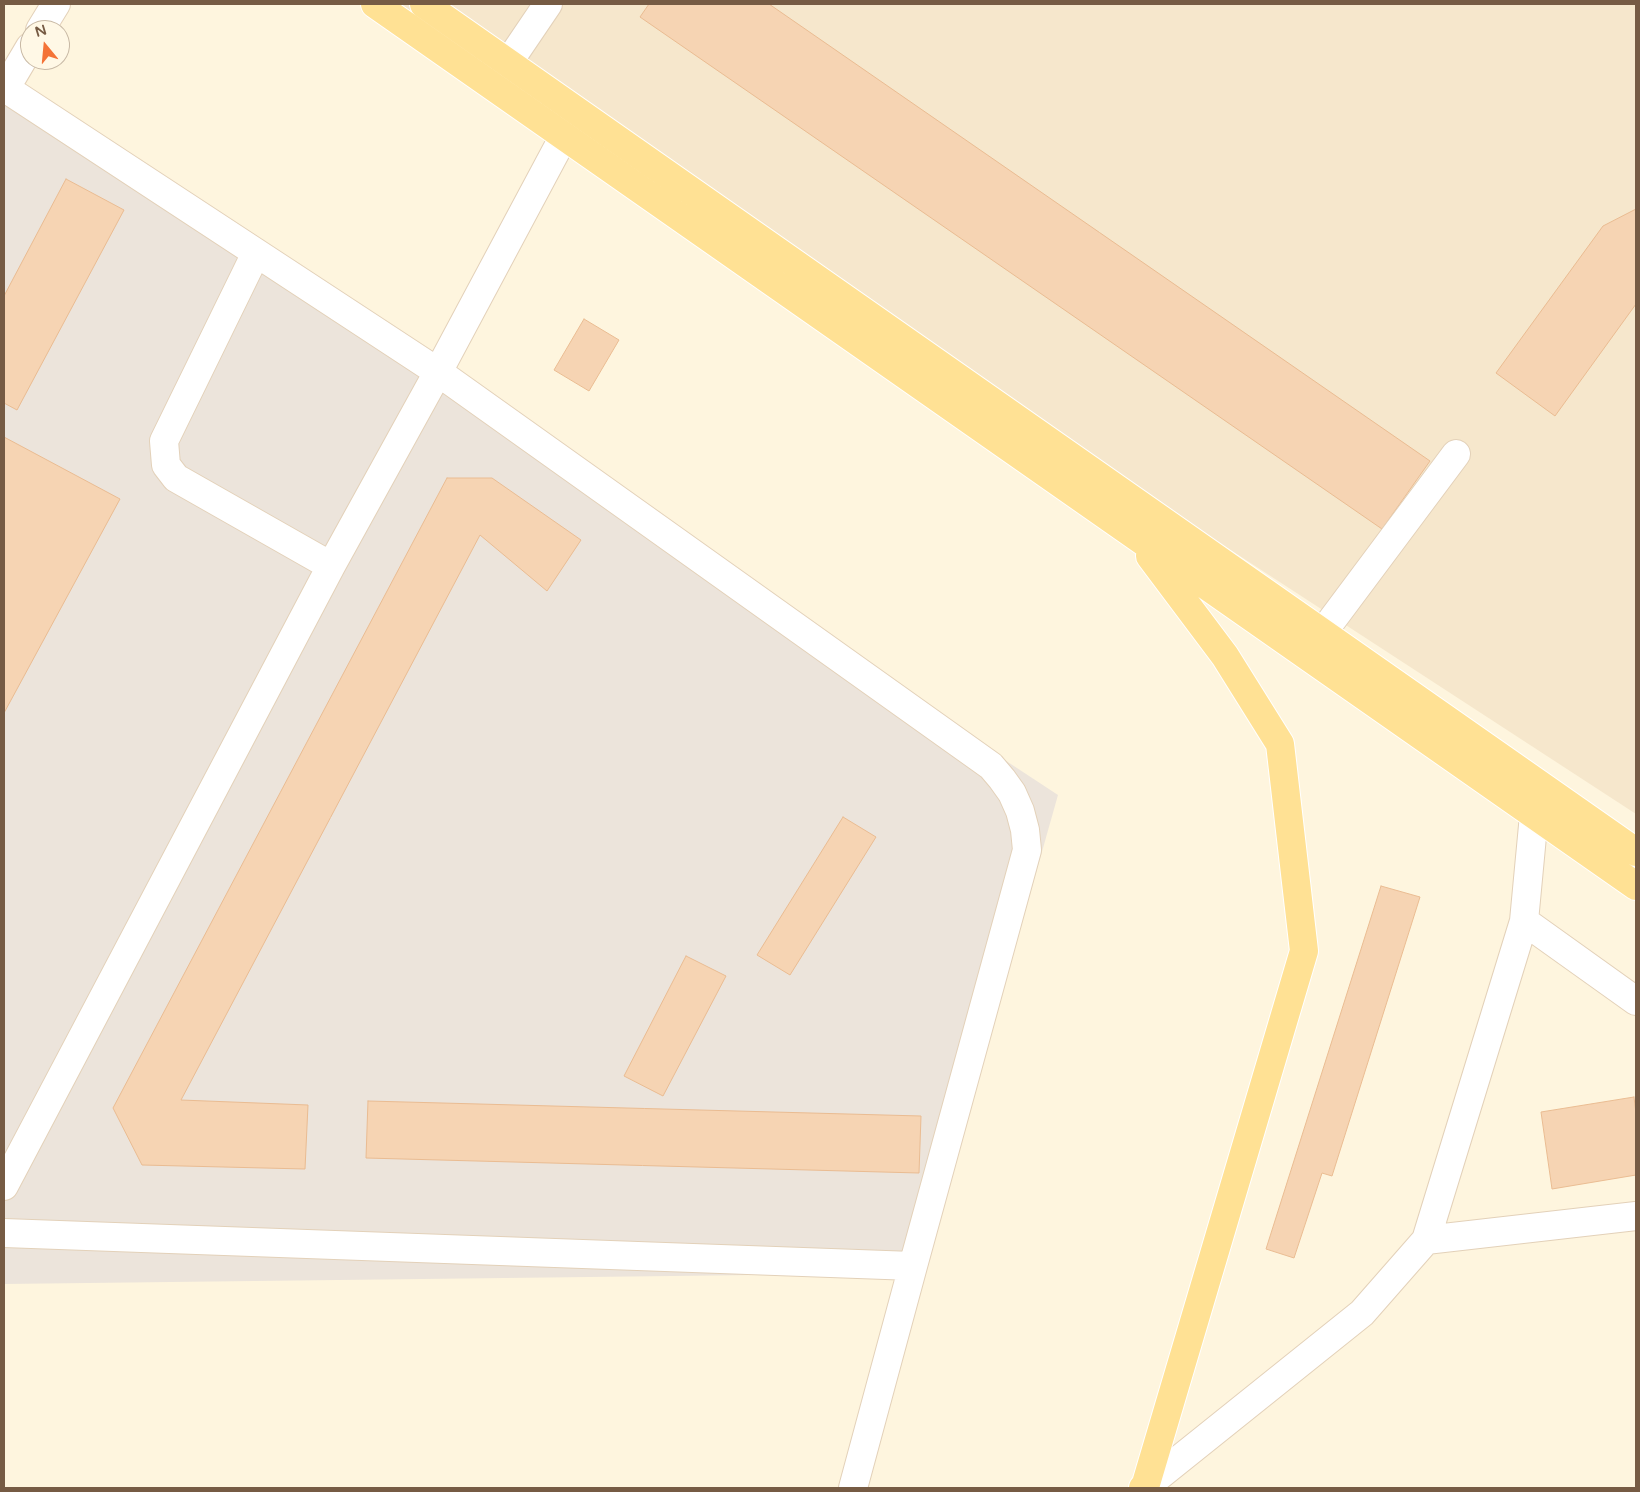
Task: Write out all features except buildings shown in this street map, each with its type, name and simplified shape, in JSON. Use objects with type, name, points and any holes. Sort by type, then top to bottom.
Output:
[{"type":"main road","points":[[375,4],[1636,886]]},
{"type":"main road","points":[[424,4],[1636,852]]},
{"type":"main road","points":[[1135,536],[1225,656],[1280,744],[1304,951],[1145,1488]]},
{"type":"street","points":[[46,20],[56,4]]},
{"type":"street","points":[[508,63],[548,4]]},
{"type":"street","points":[[20,64],[4,90],[438,372],[991,766],[1012,793],[1020,811],[1025,830],[1027,850],[853,1488]]},
{"type":"street","points":[[4,1186],[331,566],[438,372],[564,136],[580,113]]},
{"type":"street","points":[[256,253],[164,441],[166,465],[176,478],[331,566]]},
{"type":"street","points":[[1323,632],[1456,454]]},
{"type":"street","points":[[1145,1488],[1362,1314],[1426,1240],[1524,921],[1534,815]]},
{"type":"street","points":[[1524,921],[1636,1001]]},
{"type":"street","points":[[1426,1240],[1636,1216]]},
{"type":"street","points":[[4,1233],[913,1266]]},
{"type":"shaded area","points":[[392,4],[1636,4],[1636,814]]},
{"type":"shaded area","points":[[4,102],[1058,795],[923,1273],[4,1284]]}]
